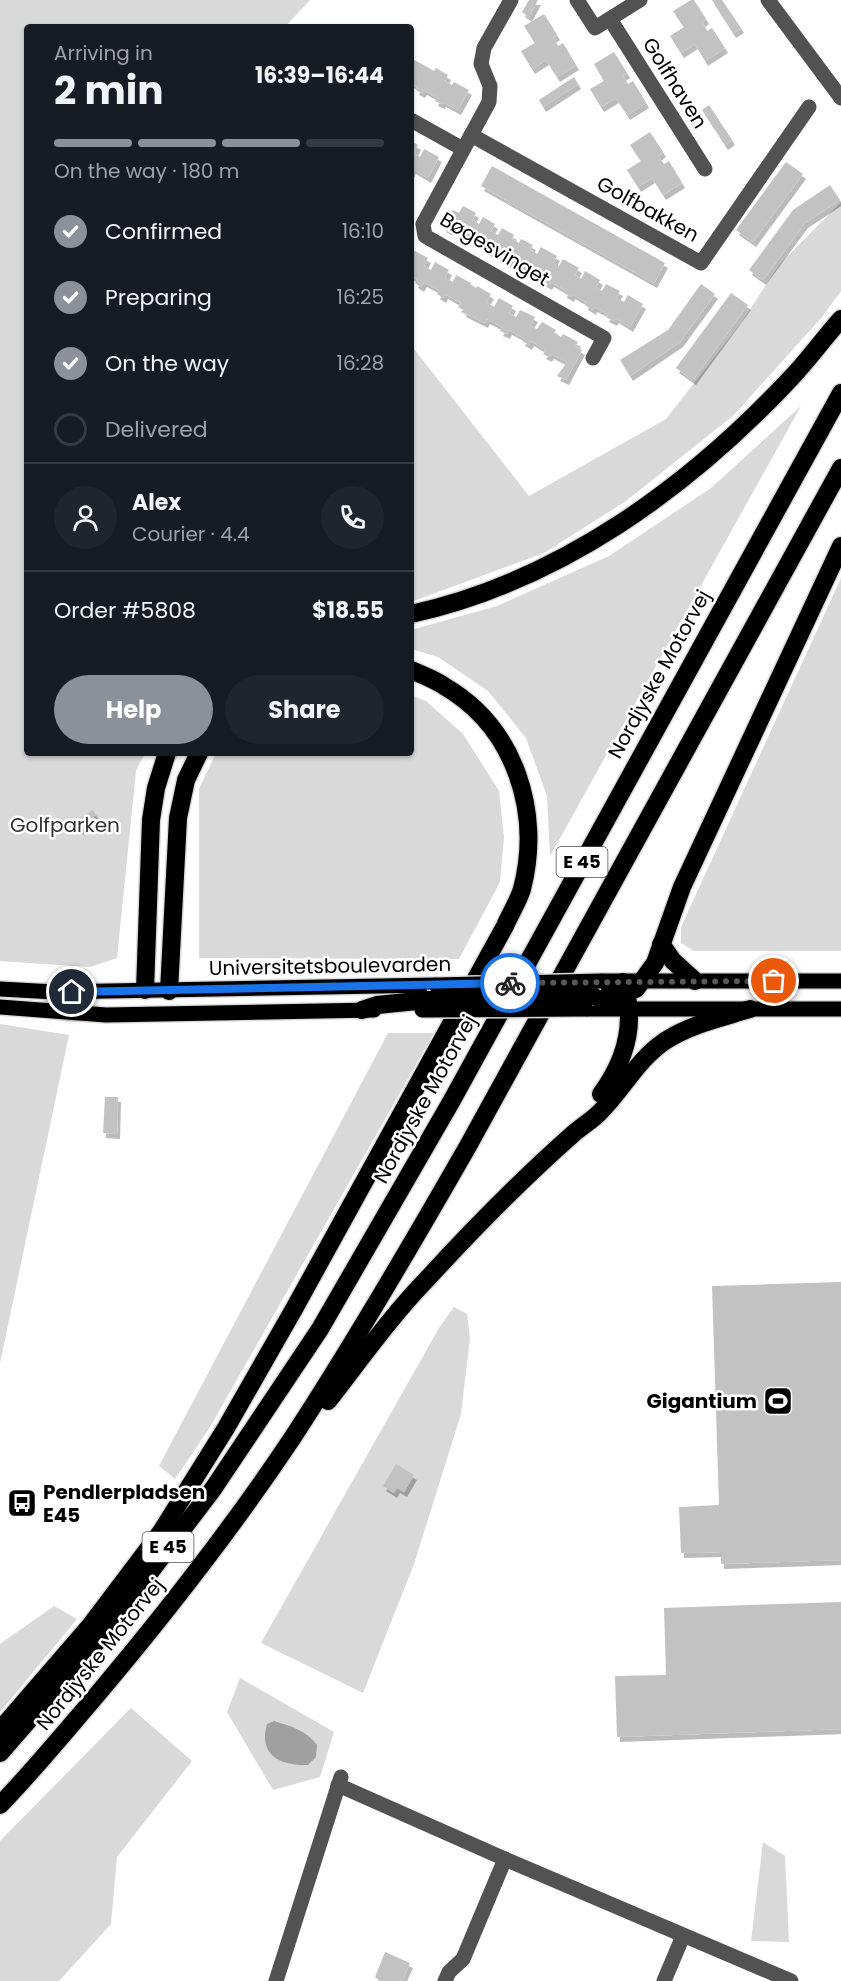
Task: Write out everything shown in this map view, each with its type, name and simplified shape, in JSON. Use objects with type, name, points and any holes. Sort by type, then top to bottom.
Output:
[{"type":"highway","points":[[414,613],[481,593],[530,574],[577,551],[626,520],[687,476],[738,432],[792,377],[841,319]]},
{"type":"highway","name":"Nordjyske Motorvej","points":[[0,1753],[100,1638],[213,1488],[320,1329],[451,1102],[841,393]]},
{"type":"highway","name":"Nordjyske Motorvej","points":[[0,1805],[26,1778],[141,1642],[234,1521],[346,1354],[404,1258],[841,468]]},
{"type":"highway","points":[[362,1011],[377,1005],[428,998],[616,995],[626,994],[636,988],[655,963],[682,887],[841,546]]},
{"type":"highway","points":[[0,1730],[90,1626],[154,1542],[220,1437],[294,1310],[505,926],[521,891],[529,852],[528,813],[519,775],[501,740],[476,710],[445,686],[414,671]]},
{"type":"highway","points":[[145,990],[151,820],[156,789],[166,756]]},
{"type":"highway","points":[[169,991],[178,818],[186,780],[198,756]]},
{"type":"highway","points":[[662,944],[673,961],[695,981]]},
{"type":"highway","points":[[574,1132],[616,1073],[626,1044],[626,994]]},
{"type":"highway","points":[[234,1521],[426,1279],[574,1132],[601,1112],[645,1059],[663,1042],[696,1025],[750,1009]]},
{"type":"main road","points":[[642,981],[841,981]]},
{"type":"main road","name":"Universitetsboulevarden","points":[[0,989],[55,993],[145,990],[428,998]]},
{"type":"main road","points":[[626,994],[750,1009],[841,1010]]},
{"type":"main road","points":[[0,1007],[106,1015],[362,1011]]},
{"type":"street","name":"Bøgesvinget","points":[[511,0],[484,48],[481,64],[490,86],[489,102],[423,224],[425,236],[604,338],[593,358]]},
{"type":"street","points":[[577,0],[595,28],[640,0]]},
{"type":"street","points":[[768,0],[841,98]]},
{"type":"street","name":"Golfhaven","points":[[610,19],[705,169]]},
{"type":"street","name":"Golfbakken","points":[[471,135],[701,263],[809,107]]},
{"type":"street","points":[[414,122],[463,149]]},
{"type":"street","points":[[276,1981],[339,1781],[505,1859],[791,1981]]},
{"type":"street","points":[[445,1981],[449,1972],[463,1959],[505,1859]]},
{"type":"street","points":[[664,1981],[683,1936]]},
{"type":"green space","name":"Golfparken","points":[[0,0],[310,0],[288,24],[24,24],[24,756],[144,756],[136,771],[117,958],[90,967],[0,961]]},
{"type":"green space","points":[[841,202],[841,291],[822,317],[734,415],[626,501],[544,553],[414,601],[414,349],[529,496],[666,419],[741,323],[779,265]]},
{"type":"green space","points":[[801,406],[550,856],[547,796],[526,738],[488,691],[438,657],[414,650],[414,629],[497,606],[609,556],[711,488]]},
{"type":"green space","points":[[841,578],[841,951],[694,951],[681,943],[681,927]]},
{"type":"green space","points":[[414,696],[426,701],[463,734],[499,791],[504,837],[500,882],[459,959],[199,958],[199,789],[215,756],[414,756]]},
{"type":"green space","points":[[0,1024],[69,1035],[0,1363]]},
{"type":"green space","points":[[388,1033],[434,1033],[210,1427],[175,1479],[159,1466]]},
{"type":"green space","points":[[454,1307],[467,1314],[470,1338],[461,1414],[414,1564],[363,1693],[261,1643],[439,1328]]},
{"type":"green space","points":[[54,1606],[77,1619],[0,1712],[0,1644]]},
{"type":"green space","points":[[240,1678],[334,1732],[320,1777],[273,1790],[227,1712]]},
{"type":"green space","points":[[131,1708],[192,1761],[117,1857],[111,1924],[59,1981],[0,1981],[0,1841]]},
{"type":"green space","points":[[763,1842],[785,1856],[789,1942],[751,1941]]},
{"type":"shaded area","points":[[274,1721],[303,1733],[317,1745],[316,1757],[308,1765],[280,1761],[269,1751],[265,1735],[267,1724]]},
{"type":"building","points":[[529,0],[538,0],[529,17],[522,12]]},
{"type":"building","points":[[694,0],[706,19],[702,22],[707,31],[712,28],[725,48],[705,61],[695,44],[681,53],[670,36],[684,27],[673,11]]},
{"type":"building","points":[[712,0],[722,0],[741,28],[733,33]]},
{"type":"building","points":[[544,14],[557,35],[553,38],[558,46],[563,43],[576,65],[557,77],[546,60],[532,69],[521,51],[535,43],[524,26]]},
{"type":"building","points":[[614,52],[627,73],[623,76],[628,84],[633,81],[646,103],[627,115],[616,98],[601,107],[590,89],[604,81],[594,64]]},
{"type":"building","points":[[414,60],[434,71],[436,68],[448,75],[445,81],[452,85],[454,82],[469,90],[458,110],[443,102],[442,104],[435,101],[437,97],[424,90],[422,93],[416,90],[417,87],[414,85]]},
{"type":"building","points":[[574,77],[578,84],[543,107],[539,100]]},
{"type":"building","points":[[709,105],[732,140],[725,145],[702,110]]},
{"type":"building","points":[[650,132],[663,152],[658,156],[664,164],[669,161],[682,183],[663,195],[652,178],[638,187],[627,170],[641,161],[630,145]]},
{"type":"building","points":[[424,149],[439,157],[428,178],[414,170],[414,153],[420,157]]},
{"type":"building","points":[[786,162],[803,174],[753,242],[736,230]]},
{"type":"building","points":[[492,166],[665,263],[654,283],[481,186]]},
{"type":"building","points":[[830,185],[840,200],[805,223],[763,280],[749,270],[793,210]]},
{"type":"building","points":[[463,206],[476,213],[472,220],[479,224],[483,217],[495,224],[491,231],[498,235],[502,228],[514,235],[512,239],[519,243],[521,239],[533,245],[530,250],[537,254],[541,247],[557,256],[553,263],[559,266],[563,259],[579,268],[575,275],[581,279],[585,271],[600,280],[596,287],[602,291],[606,284],[620,291],[616,298],[624,302],[628,295],[643,304],[630,327],[616,318],[614,321],[606,317],[608,314],[594,307],[593,310],[585,305],[586,302],[572,294],[571,297],[564,293],[565,290],[551,282],[549,285],[542,281],[544,278],[529,270],[527,273],[520,269],[522,266],[510,259],[508,263],[500,259],[502,255],[491,248],[489,252],[481,248],[483,244],[471,237],[470,240],[463,236],[464,233],[452,227],[450,231],[443,227],[453,210],[459,213]]},
{"type":"building","points":[[414,251],[428,258],[424,266],[431,270],[435,262],[449,270],[445,278],[453,282],[456,275],[476,288],[477,286],[491,294],[486,302],[494,307],[499,298],[513,306],[509,313],[516,317],[520,310],[535,317],[530,326],[537,329],[542,322],[556,330],[554,333],[561,337],[563,334],[578,342],[575,346],[582,350],[566,380],[557,376],[567,362],[551,354],[549,357],[543,354],[546,350],[531,341],[529,345],[522,341],[524,338],[509,330],[507,334],[500,331],[502,327],[487,319],[485,323],[463,312],[464,310],[458,307],[461,303],[445,294],[443,298],[437,294],[439,290],[424,282],[421,287],[415,283],[417,279],[414,278]]},
{"type":"building","points":[[701,284],[715,294],[680,342],[630,376],[620,360],[668,330]]},
{"type":"building","points":[[731,293],[748,305],[693,380],[676,368]]},
{"type":"building","points":[[93,810],[96,815],[93,817],[95,821],[80,830],[75,821]]},
{"type":"building","points":[[105,1097],[118,1097],[117,1134],[103,1133]]},
{"type":"building","name":"Gigantium","points":[[841,1282],[841,1560],[721,1564],[721,1552],[681,1553],[679,1507],[719,1505],[712,1286]]},
{"type":"building","points":[[396,1464],[414,1475],[404,1492],[397,1488],[394,1493],[383,1486]]},
{"type":"building","points":[[841,1602],[841,1729],[617,1737],[615,1676],[666,1675],[664,1608]]},
{"type":"building","points":[[385,1952],[410,1963],[402,1981],[380,1981],[375,1977]]},
{"type":"way so far","points":[[510,983],[774,981]]},
{"type":"place","name":"Gigantium","points":[[778,1401]]},
{"type":"place","name":"Pendlerpladsen E45","points":[[22,1503]]},
{"type":"route","points":[[72,992],[510,983]]}]
